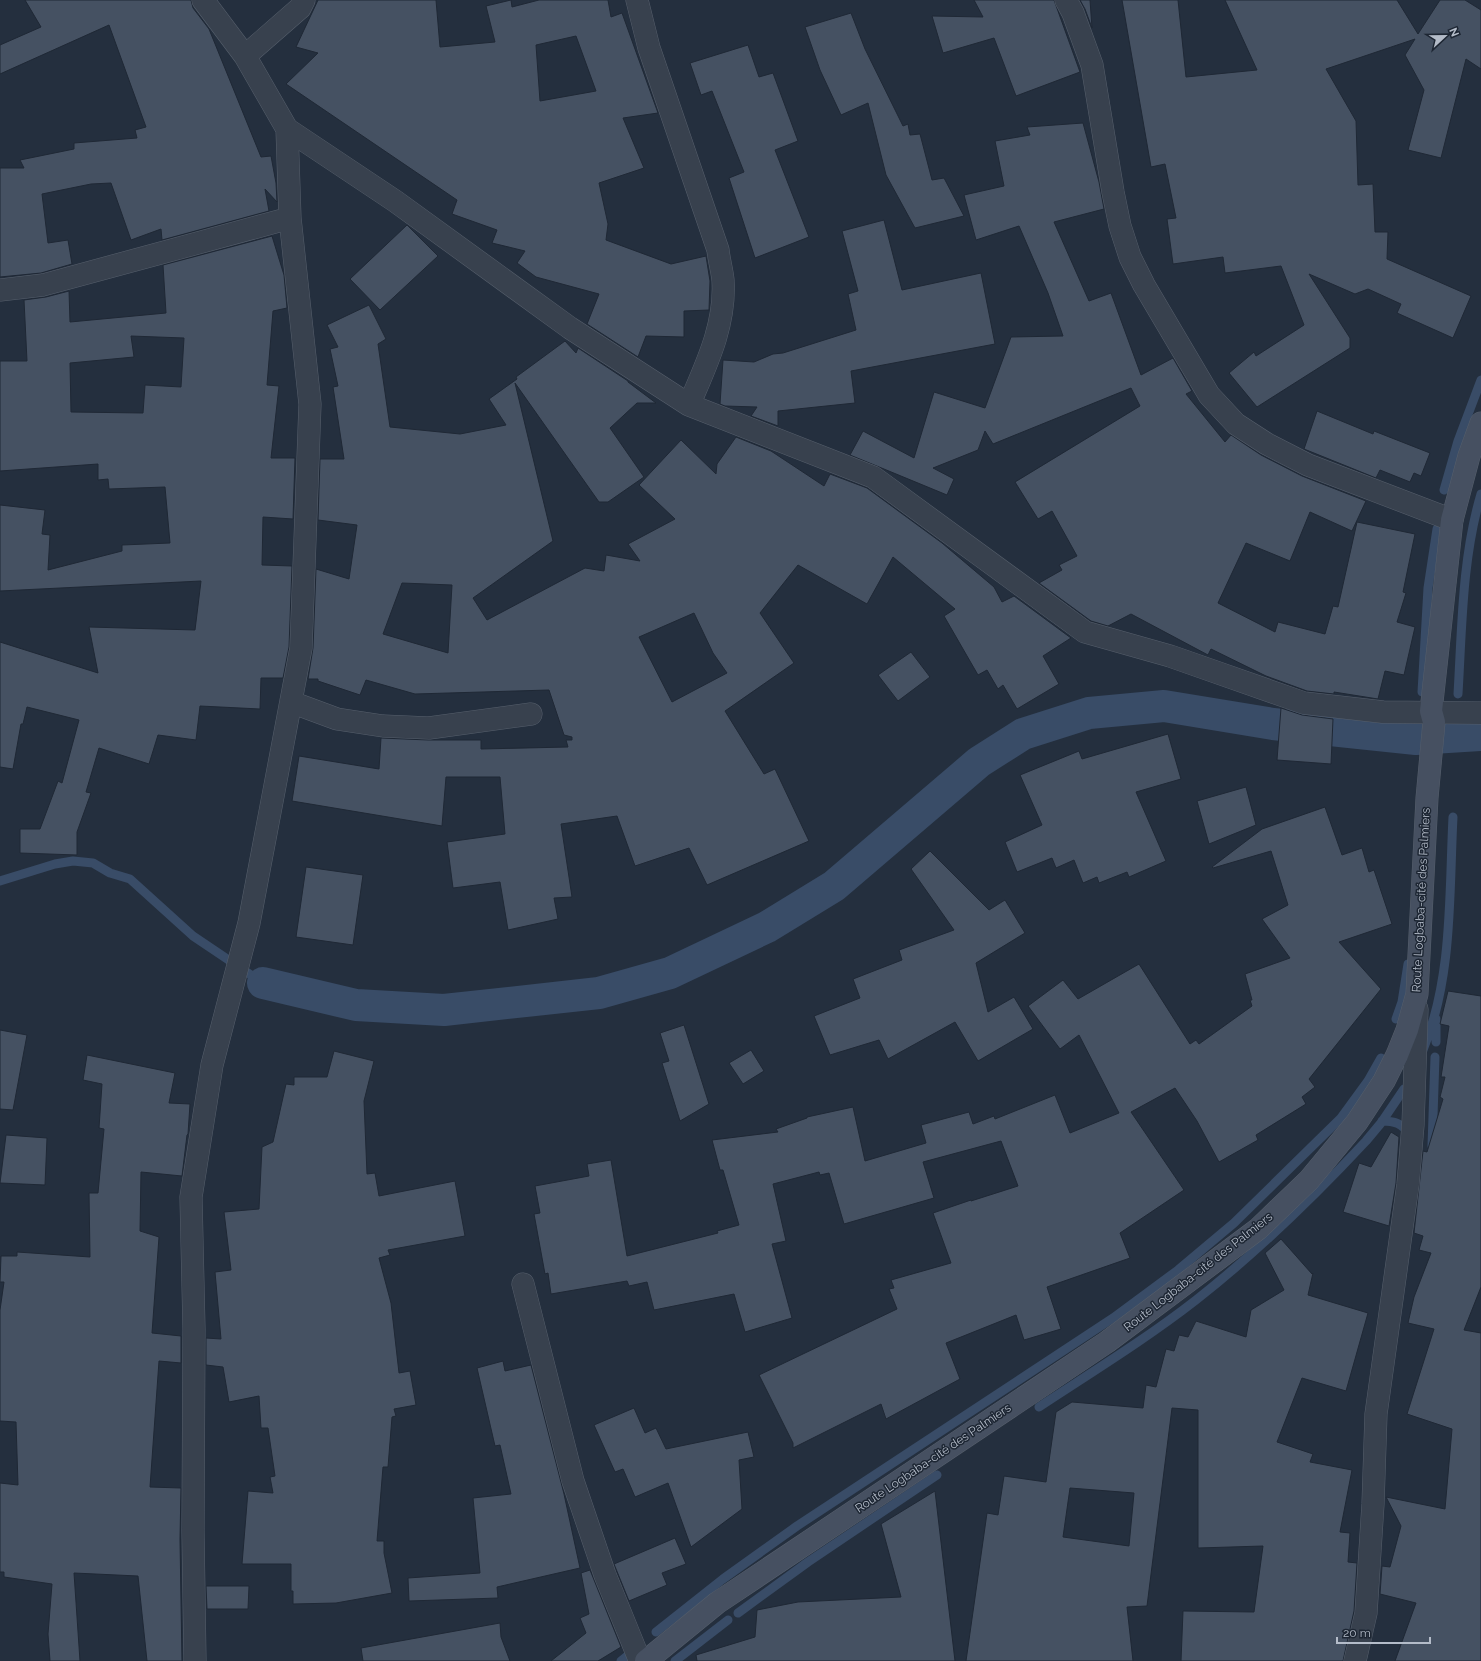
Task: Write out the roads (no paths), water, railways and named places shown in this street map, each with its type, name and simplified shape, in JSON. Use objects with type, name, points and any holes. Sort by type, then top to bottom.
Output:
[{"type":"main road","name":"Route Logbaba-cité des Palmiers","points":[[646,1661],[717,1603],[1107,1342],[1258,1229],[1309,1180],[1357,1122],[1384,1081],[1397,1055],[1407,1030],[1417,994],[1432,717],[1452,520],[1469,456],[1481,423]]},
{"type":"street","points":[[203,0],[245,56],[287,129],[395,200],[570,328],[689,405],[873,477],[1085,632],[1170,656],[1304,703],[1432,717],[1481,713]]},
{"type":"street","points":[[245,56],[300,8],[304,0]]},
{"type":"street","points":[[637,0],[649,48],[718,250],[723,281],[722,308],[714,347],[689,405]]},
{"type":"street","points":[[1066,0],[1073,13],[1092,65],[1113,192],[1120,226],[1130,257],[1144,285],[1209,395],[1236,424],[1267,444],[1308,465],[1452,520]]},
{"type":"street","points":[[195,1661],[193,1539],[194,1329],[191,1197],[212,1065],[250,923],[301,648],[310,404],[290,218],[287,129]]},
{"type":"street","points":[[0,290],[43,285],[290,218]]},
{"type":"street","points":[[291,702],[337,718],[382,726],[429,728],[531,714]]},
{"type":"street","points":[[1355,1661],[1366,1612],[1373,1504],[1376,1414],[1408,1184],[1413,1126],[1417,994]]},
{"type":"street","points":[[523,1284],[573,1481],[605,1575],[640,1661]]},
{"type":"waterway","points":[[1444,490],[1458,441],[1481,380]]},
{"type":"waterway","points":[[1458,694],[1466,568],[1481,494]]},
{"type":"waterway","points":[[1422,692],[1428,588],[1437,529]]},
{"type":"waterway","points":[[263,983],[356,1005],[444,1010],[599,993],[670,973],[767,927],[834,886],[979,762],[1023,734],[1089,713],[1164,706],[1273,724],[1416,739],[1481,735]]},
{"type":"waterway","points":[[1423,1050],[1433,1022],[1445,964],[1450,905],[1453,817]]},
{"type":"waterway","points":[[0,881],[55,864],[73,861],[93,863],[110,873],[130,879],[193,936],[263,983]]},
{"type":"waterway","points":[[1396,1019],[1402,1002],[1408,964]]},
{"type":"waterway","points":[[1436,1019],[1436,1042]]},
{"type":"waterway","points":[[1432,1146],[1435,1057]]},
{"type":"waterway","points":[[656,1632],[723,1579],[797,1526],[1113,1318],[1178,1270],[1234,1223],[1341,1118],[1368,1081],[1381,1058]]},
{"type":"waterway","points":[[1039,1407],[1158,1328],[1219,1282],[1263,1244],[1305,1204],[1366,1141],[1381,1123],[1404,1089]]},
{"type":"waterway","points":[[1382,1121],[1397,1123],[1404,1127],[1409,1134]]},
{"type":"waterway","points":[[738,1613],[808,1562],[937,1475]]},
{"type":"waterway","points":[[675,1661],[728,1620]]},
{"type":"waterway","points":[[621,1661],[636,1649]]}]
